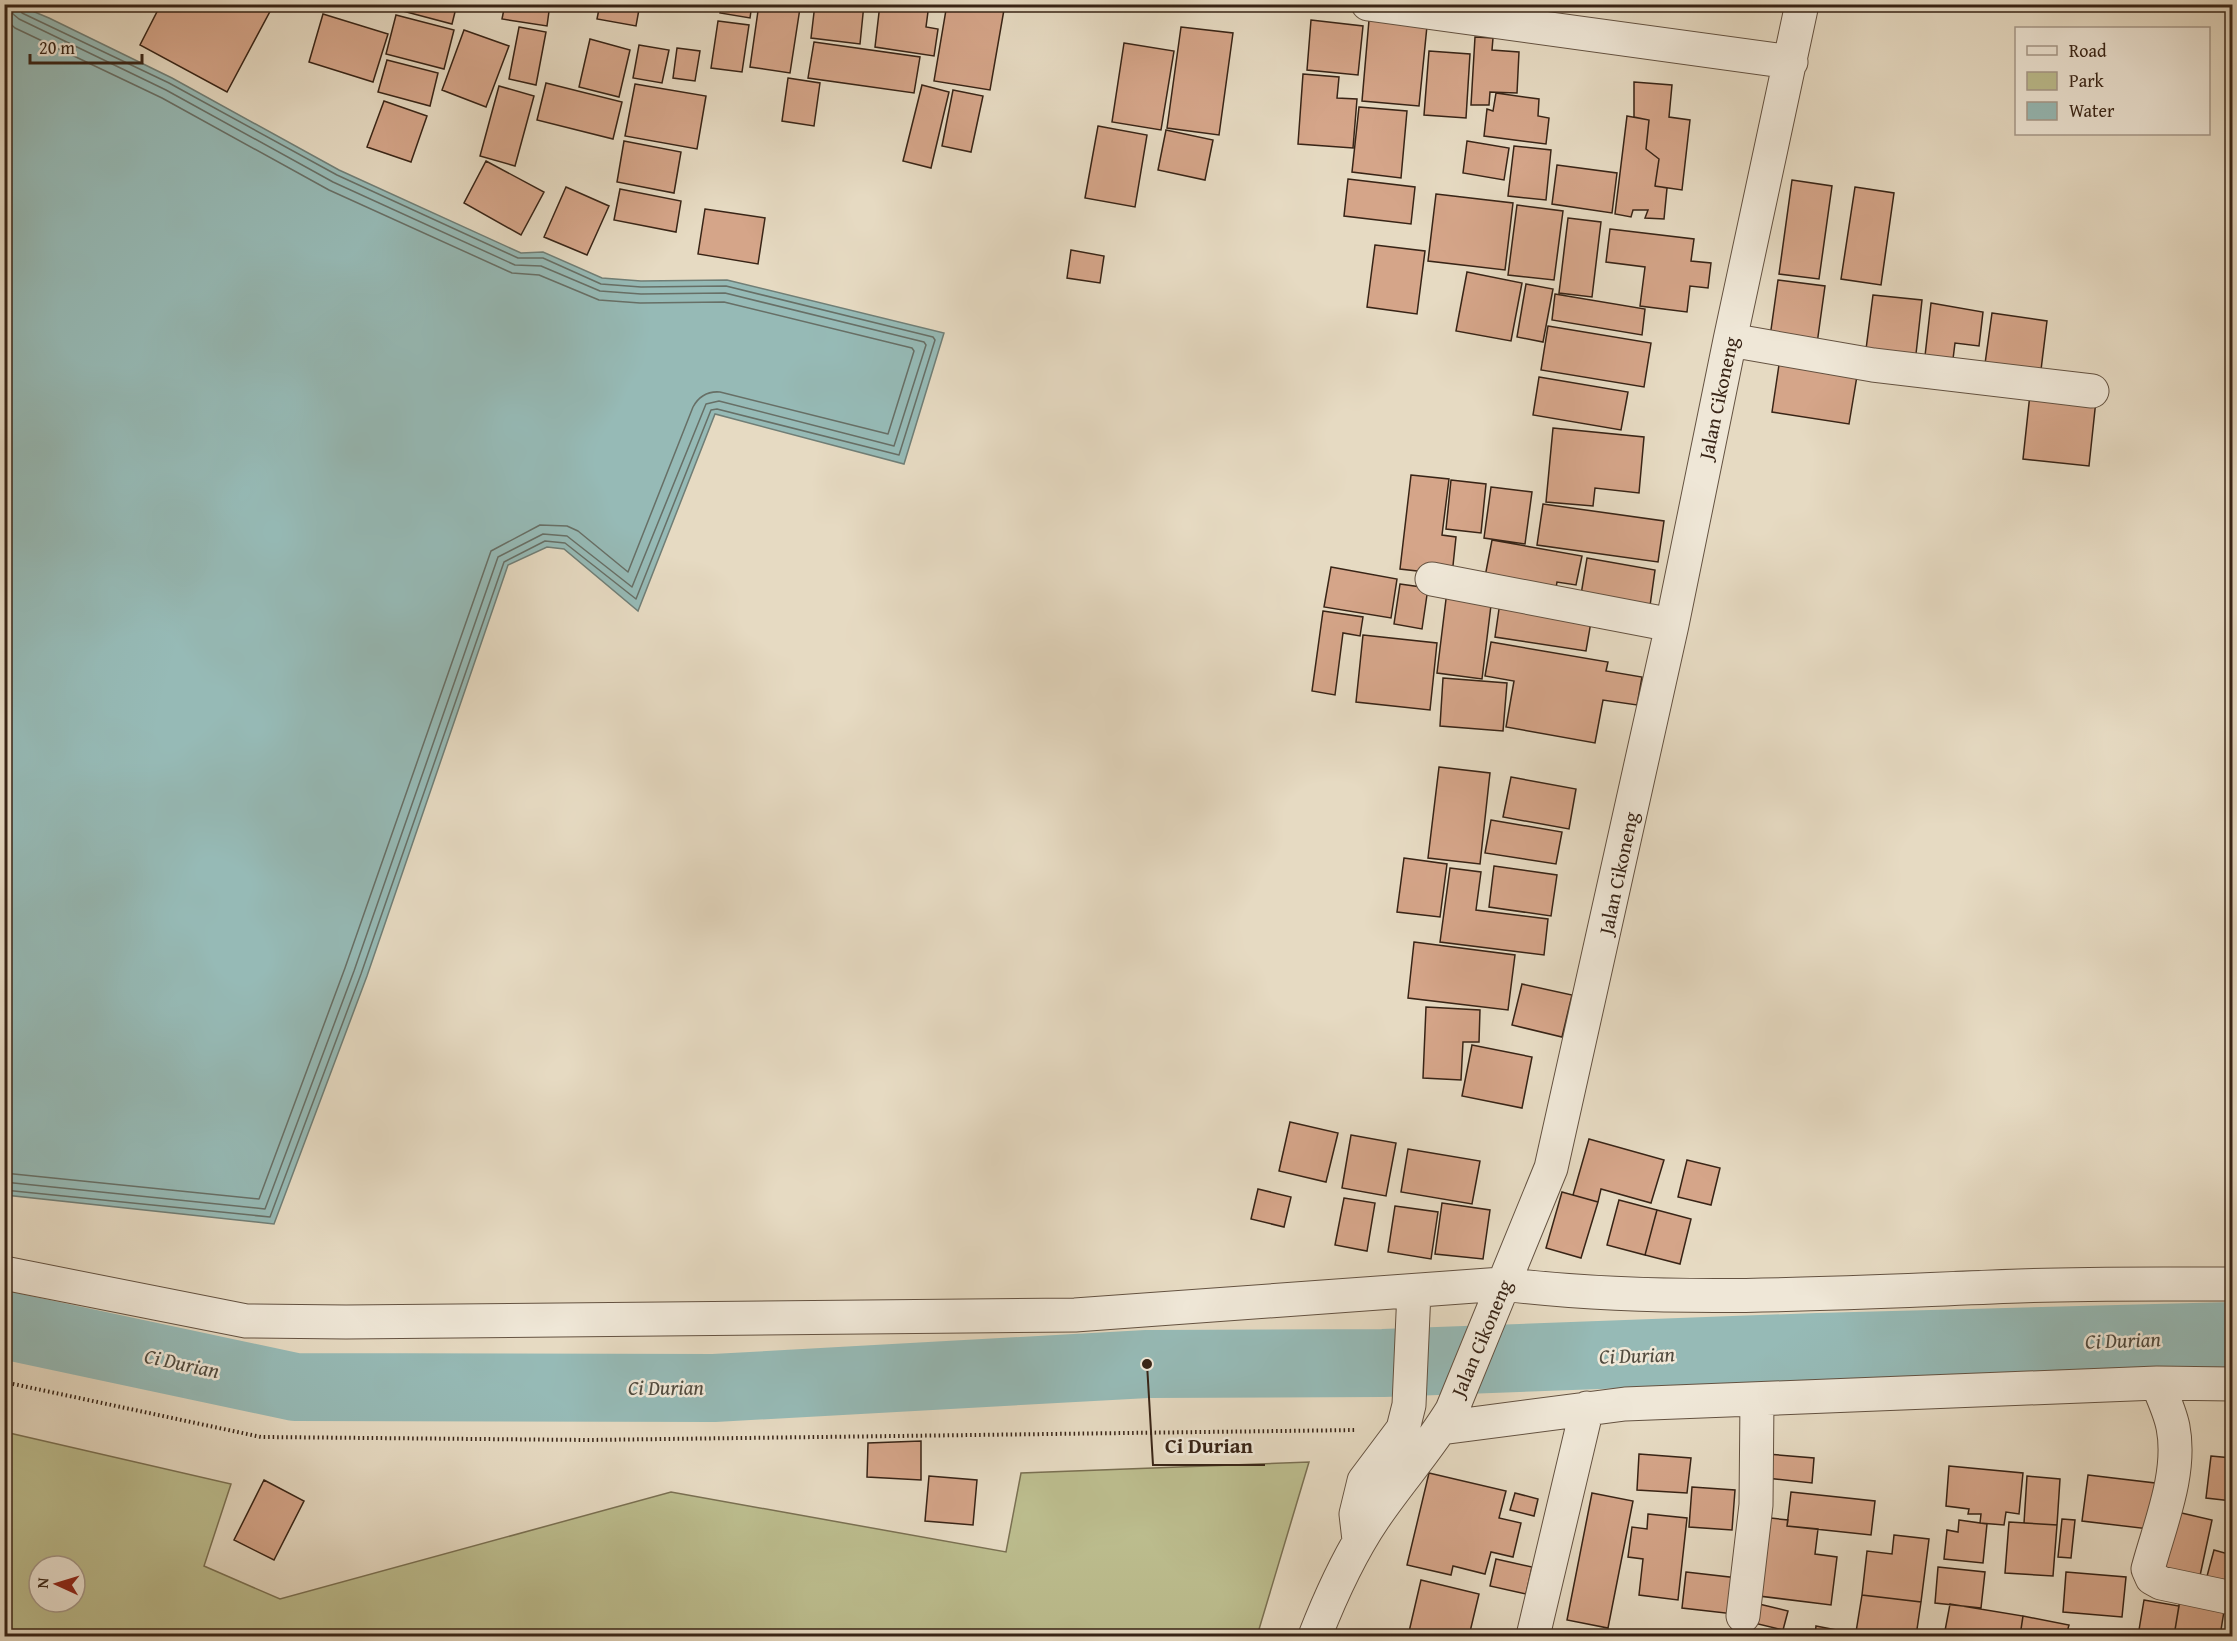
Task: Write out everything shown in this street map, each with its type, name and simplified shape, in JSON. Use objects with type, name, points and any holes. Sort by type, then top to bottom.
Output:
[{"type":"street","points":[[1368,4],[1791,62]]},
{"type":"street","name":"Jalan Cikoneng","points":[[1315,1636],[1326,1607],[1359,1542],[1446,1419],[1498,1293],[1517,1255],[1551,1168],[1672,625],[1802,4]]},
{"type":"street","points":[[1730,340],[1873,365],[2092,391]]},
{"type":"street","points":[[1432,579],[1672,625]]},
{"type":"street","points":[[4,1274],[257,1321],[610,1321],[1075,1315],[1413,1304],[1540,1288],[1748,1298],[2022,1286],[2232,1284]]},
{"type":"street","points":[[1359,1542],[1356,1514],[1364,1481],[1406,1418],[1413,1304]]},
{"type":"street","points":[[1446,1419],[1587,1408],[1757,1400],[2157,1383],[2232,1384]]},
{"type":"street","points":[[2157,1383],[2173,1428],[2175,1451],[2173,1473],[2148,1569],[2152,1578],[2161,1583],[2232,1598]]},
{"type":"street","points":[[1743,1616],[1756,1505],[1757,1400]]},
{"type":"street","points":[[1533,1636],[1587,1408]]},
{"type":"path","points":[[4,1382],[261,1437],[588,1440],[1406,1418]]},
{"type":"green space","points":[[5,1432],[231,1484],[204,1566],[280,1599],[671,1492],[1006,1552],[1021,1473],[1309,1462],[1257,1636],[5,1636]]},
{"type":"water","points":[[5,4],[18,5],[49,18],[172,78],[339,170],[521,253],[543,252],[602,278],[641,281],[727,280],[944,333],[904,464],[715,414],[638,611],[564,549],[547,547],[508,565],[367,976],[274,1224],[5,1195]]},
{"type":"building","points":[[161,4],[274,4],[227,92],[140,45]]},
{"type":"building","points":[[359,4],[388,4],[387,11]]},
{"type":"building","points":[[396,4],[457,4],[452,24],[395,9]]},
{"type":"building","points":[[505,4],[550,4],[547,26],[502,19]]},
{"type":"building","points":[[554,4],[594,4],[593,11]]},
{"type":"building","points":[[600,4],[640,4],[636,26],[597,19]]},
{"type":"building","points":[[722,4],[752,4],[750,18],[720,13]]},
{"type":"building","points":[[759,4],[800,8],[790,73],[750,67]]},
{"type":"building","points":[[815,4],[864,4],[860,44],[811,38]]},
{"type":"building","points":[[880,4],[929,4],[926,27],[938,29],[934,56],[875,47]]},
{"type":"building","points":[[947,4],[1005,4],[990,90],[934,81]]},
{"type":"building","points":[[323,14],[388,34],[373,82],[309,62]]},
{"type":"building","points":[[396,15],[454,30],[444,69],[386,54]]},
{"type":"building","points":[[1311,20],[1363,26],[1358,75],[1307,70]]},
{"type":"building","points":[[1369,20],[1427,26],[1419,106],[1362,101]]},
{"type":"building","points":[[718,21],[749,25],[742,72],[711,68]]},
{"type":"building","points":[[519,27],[546,32],[536,85],[509,79]]},
{"type":"building","points":[[1181,27],[1233,33],[1219,135],[1167,128]]},
{"type":"building","points":[[464,30],[509,46],[486,107],[442,90]]},
{"type":"building","points":[[1475,37],[1493,38],[1492,50],[1519,52],[1517,93],[1490,92],[1489,105],[1471,105]]},
{"type":"building","points":[[590,39],[630,50],[619,97],[579,87]]},
{"type":"building","points":[[814,42],[920,57],[914,93],[808,78]]},
{"type":"building","points":[[1124,43],[1174,51],[1161,130],[1112,122]]},
{"type":"building","points":[[639,45],[669,50],[662,83],[633,78]]},
{"type":"building","points":[[677,48],[700,51],[695,81],[673,78]]},
{"type":"building","points":[[1429,51],[1470,54],[1466,118],[1424,115]]},
{"type":"building","points":[[387,60],[438,73],[430,106],[378,92]]},
{"type":"building","points":[[1303,74],[1339,77],[1337,98],[1357,99],[1353,148],[1298,144]]},
{"type":"building","points":[[788,78],[820,83],[814,126],[782,121]]},
{"type":"building","points":[[1634,82],[1672,85],[1669,117],[1690,120],[1682,190],[1655,186],[1659,159],[1646,149],[1649,120],[1634,117]]},
{"type":"building","points":[[546,83],[622,102],[613,139],[537,120]]},
{"type":"building","points":[[635,84],[706,96],[697,149],[625,136]]},
{"type":"building","points":[[922,85],[949,92],[931,168],[903,161]]},
{"type":"building","points":[[499,86],[534,96],[515,166],[480,156]]},
{"type":"building","points":[[953,90],[983,96],[971,152],[942,146]]},
{"type":"building","points":[[1496,93],[1539,99],[1538,116],[1549,118],[1546,144],[1484,136],[1487,109],[1493,111]]},
{"type":"building","points":[[384,101],[427,116],[411,162],[367,147]]},
{"type":"building","points":[[1359,107],[1407,111],[1401,178],[1352,172]]},
{"type":"building","points":[[1627,116],[1649,120],[1646,149],[1659,159],[1655,186],[1667,188],[1664,219],[1645,218],[1648,210],[1633,210],[1631,217],[1615,214]]},
{"type":"building","points":[[1098,126],[1147,135],[1135,207],[1085,198]]},
{"type":"building","points":[[1166,130],[1213,140],[1205,180],[1158,170]]},
{"type":"building","points":[[624,141],[681,152],[674,193],[617,182]]},
{"type":"building","points":[[1467,141],[1509,148],[1504,180],[1463,173]]},
{"type":"building","points":[[1514,146],[1551,150],[1546,200],[1508,196]]},
{"type":"building","points":[[486,161],[544,192],[521,235],[464,203]]},
{"type":"building","points":[[1557,165],[1617,173],[1612,213],[1552,204]]},
{"type":"building","points":[[1348,179],[1415,187],[1411,224],[1344,216]]},
{"type":"building","points":[[1792,180],[1832,186],[1819,279],[1779,274]]},
{"type":"building","points":[[566,187],[609,206],[587,255],[544,237]]},
{"type":"building","points":[[1855,187],[1894,193],[1881,285],[1841,279]]},
{"type":"building","points":[[620,189],[681,201],[676,232],[614,220]]},
{"type":"building","points":[[1436,194],[1513,203],[1505,270],[1428,261]]},
{"type":"building","points":[[1517,205],[1563,211],[1554,280],[1508,275]]},
{"type":"building","points":[[705,209],[765,218],[758,264],[698,254]]},
{"type":"building","points":[[1568,218],[1601,222],[1592,297],[1559,293]]},
{"type":"building","points":[[1610,229],[1694,239],[1691,261],[1711,263],[1708,288],[1690,286],[1687,312],[1640,306],[1645,267],[1606,262]]},
{"type":"building","points":[[1375,245],[1425,251],[1417,314],[1367,307]]},
{"type":"building","points":[[1071,250],[1104,256],[1100,283],[1067,278]]},
{"type":"building","points":[[1467,272],[1522,283],[1511,341],[1456,331]]},
{"type":"building","points":[[1778,280],[1825,286],[1816,351],[1769,344]]},
{"type":"building","points":[[1526,284],[1553,289],[1543,342],[1517,337]]},
{"type":"building","points":[[1555,294],[1645,309],[1642,335],[1552,320]]},
{"type":"building","points":[[1873,295],[1922,300],[1915,363],[1865,357]]},
{"type":"building","points":[[1931,303],[1983,312],[1979,346],[1955,343],[1953,359],[1925,356]]},
{"type":"building","points":[[1992,313],[2047,321],[2040,378],[1984,371]]},
{"type":"building","points":[[1548,326],[1651,343],[1644,387],[1541,370]]},
{"type":"building","points":[[1780,358],[1858,370],[1849,424],[1772,412]]},
{"type":"building","points":[[1539,377],[1628,392],[1621,430],[1533,415]]},
{"type":"building","points":[[2030,394],[2096,400],[2089,466],[2023,459]]},
{"type":"building","points":[[1553,428],[1644,437],[1639,493],[1595,488],[1593,506],[1546,502]]},
{"type":"building","points":[[1411,475],[1449,479],[1442,535],[1456,537],[1452,575],[1400,569]]},
{"type":"building","points":[[1451,480],[1486,484],[1481,533],[1446,529]]},
{"type":"building","points":[[1491,487],[1532,492],[1525,544],[1484,538]]},
{"type":"building","points":[[1543,504],[1664,521],[1658,562],[1537,545]]},
{"type":"building","points":[[1492,540],[1582,556],[1576,585],[1557,582],[1555,594],[1484,582]]},
{"type":"building","points":[[1587,558],[1655,570],[1649,613],[1580,601]]},
{"type":"building","points":[[1331,567],[1397,579],[1391,618],[1324,607]]},
{"type":"building","points":[[1400,584],[1428,588],[1422,629],[1394,624]]},
{"type":"building","points":[[1447,591],[1492,597],[1482,679],[1437,673]]},
{"type":"building","points":[[1500,602],[1592,616],[1586,651],[1495,637]]},
{"type":"building","points":[[1323,611],[1363,617],[1360,636],[1343,633],[1335,695],[1312,691]]},
{"type":"building","points":[[1363,635],[1437,643],[1430,710],[1356,702]]},
{"type":"building","points":[[1491,642],[1608,662],[1606,671],[1642,677],[1637,705],[1603,700],[1595,743],[1506,727],[1514,681],[1485,676]]},
{"type":"building","points":[[1443,678],[1507,683],[1503,731],[1440,726]]},
{"type":"building","points":[[1439,767],[1490,773],[1480,864],[1428,858]]},
{"type":"building","points":[[1511,777],[1576,789],[1569,829],[1503,817]]},
{"type":"building","points":[[1491,820],[1562,832],[1556,864],[1485,853]]},
{"type":"building","points":[[1404,858],[1447,864],[1440,917],[1397,912]]},
{"type":"building","points":[[1494,866],[1557,875],[1551,916],[1489,907]]},
{"type":"building","points":[[1450,868],[1481,872],[1476,910],[1548,919],[1544,955],[1440,942]]},
{"type":"building","points":[[1414,942],[1515,955],[1508,1010],[1408,998]]},
{"type":"building","points":[[1522,984],[1572,995],[1562,1037],[1512,1025]]},
{"type":"building","points":[[1426,1007],[1480,1010],[1479,1042],[1463,1042],[1461,1080],[1423,1078]]},
{"type":"building","points":[[1472,1045],[1532,1057],[1522,1108],[1462,1096]]},
{"type":"building","points":[[1290,1122],[1338,1133],[1326,1182],[1279,1171]]},
{"type":"building","points":[[1351,1135],[1396,1143],[1386,1196],[1342,1188]]},
{"type":"building","points":[[1589,1139],[1664,1160],[1651,1203],[1601,1189],[1598,1202],[1573,1195]]},
{"type":"building","points":[[1408,1149],[1480,1161],[1472,1204],[1401,1192]]},
{"type":"building","points":[[1687,1160],[1720,1168],[1711,1205],[1678,1197]]},
{"type":"building","points":[[1258,1189],[1291,1197],[1284,1227],[1251,1219]]},
{"type":"building","points":[[1562,1192],[1598,1202],[1581,1258],[1546,1248]]},
{"type":"building","points":[[1344,1198],[1375,1203],[1367,1251],[1335,1245]]},
{"type":"building","points":[[1619,1200],[1657,1210],[1645,1255],[1607,1245]]},
{"type":"building","points":[[1442,1203],[1490,1210],[1483,1259],[1435,1254]]},
{"type":"building","points":[[1395,1206],[1438,1212],[1431,1259],[1388,1252]]},
{"type":"building","points":[[1657,1210],[1691,1219],[1680,1264],[1645,1255]]},
{"type":"building","points":[[921,1441],[921,1480],[867,1477],[868,1443]]},
{"type":"building","points":[[1639,1454],[1691,1458],[1687,1493],[1637,1490]]},
{"type":"building","points":[[1767,1454],[1814,1458],[1812,1483],[1766,1478]]},
{"type":"building","points":[[2211,1456],[2232,1458],[2232,1501],[2206,1498]]},
{"type":"building","points":[[1949,1466],[2023,1473],[2019,1514],[2006,1512],[2004,1525],[1980,1523],[1981,1514],[1968,1514],[1969,1509],[1946,1506]]},
{"type":"building","points":[[1429,1473],[1506,1491],[1499,1518],[1521,1523],[1513,1557],[1491,1552],[1485,1574],[1453,1566],[1451,1575],[1407,1565]]},
{"type":"building","points":[[2088,1475],[2155,1483],[2149,1529],[2082,1521]]},
{"type":"building","points":[[929,1476],[977,1480],[973,1525],[925,1521]]},
{"type":"building","points":[[2027,1476],[2060,1479],[2057,1525],[2024,1523]]},
{"type":"building","points":[[264,1480],[304,1501],[274,1560],[234,1540]]},
{"type":"building","points":[[1692,1487],[1735,1490],[1732,1530],[1689,1527]]},
{"type":"building","points":[[1791,1492],[1875,1501],[1871,1535],[1787,1526]]},
{"type":"building","points":[[1515,1493],[1538,1499],[1534,1516],[1510,1510]]},
{"type":"building","points":[[1592,1493],[1633,1501],[1608,1628],[1567,1620]]},
{"type":"building","points":[[2173,1511],[2212,1520],[2198,1585],[2159,1577]]},
{"type":"building","points":[[1648,1514],[1687,1518],[1678,1600],[1639,1595],[1643,1559],[1628,1557],[1632,1527],[1647,1529]]},
{"type":"building","points":[[1761,1517],[1788,1520],[1787,1526],[1818,1529],[1815,1554],[1837,1557],[1831,1605],[1751,1595]]},
{"type":"building","points":[[2062,1519],[2075,1520],[2071,1558],[2058,1557]]},
{"type":"building","points":[[1959,1520],[1987,1524],[1983,1563],[1944,1559],[1947,1530],[1958,1532]]},
{"type":"building","points":[[2009,1522],[2057,1525],[2053,1576],[2005,1573]]},
{"type":"building","points":[[1894,1535],[1929,1539],[1921,1602],[1862,1595],[1867,1551],[1892,1554]]},
{"type":"building","points":[[2214,1550],[2232,1555],[2232,1587],[2206,1580]]},
{"type":"building","points":[[1496,1559],[1532,1567],[1526,1594],[1490,1586]]},
{"type":"building","points":[[1938,1567],[1985,1572],[1981,1608],[1935,1603]]},
{"type":"building","points":[[1686,1572],[1738,1578],[1734,1614],[1682,1608]]},
{"type":"building","points":[[2066,1572],[2126,1577],[2122,1617],[2063,1612]]},
{"type":"building","points":[[1421,1580],[1479,1594],[1469,1636],[1408,1636]]},
{"type":"building","points":[[1862,1595],[1921,1602],[1916,1636],[1836,1636],[1837,1630],[1856,1632]]},
{"type":"building","points":[[2180,1599],[2225,1605],[2220,1636],[2174,1636]]},
{"type":"building","points":[[2144,1600],[2179,1606],[2174,1636],[2138,1636]]},
{"type":"building","points":[[1759,1604],[1788,1611],[1783,1630],[1754,1623]]},
{"type":"building","points":[[1950,1604],[2023,1616],[2020,1636],[1944,1636]]},
{"type":"building","points":[[2023,1616],[2069,1625],[2066,1636],[2020,1636]]},
{"type":"building","points":[[1816,1626],[1837,1630],[1836,1636],[1815,1636]]},
{"type":"waterway","name":"Ci Durian","points":[[4,1325],[295,1387],[714,1388],[1147,1364],[1383,1363],[1818,1347],[2232,1336]]},
{"type":"place","name":"Ci Durian","points":[[1147,1364]]}]
